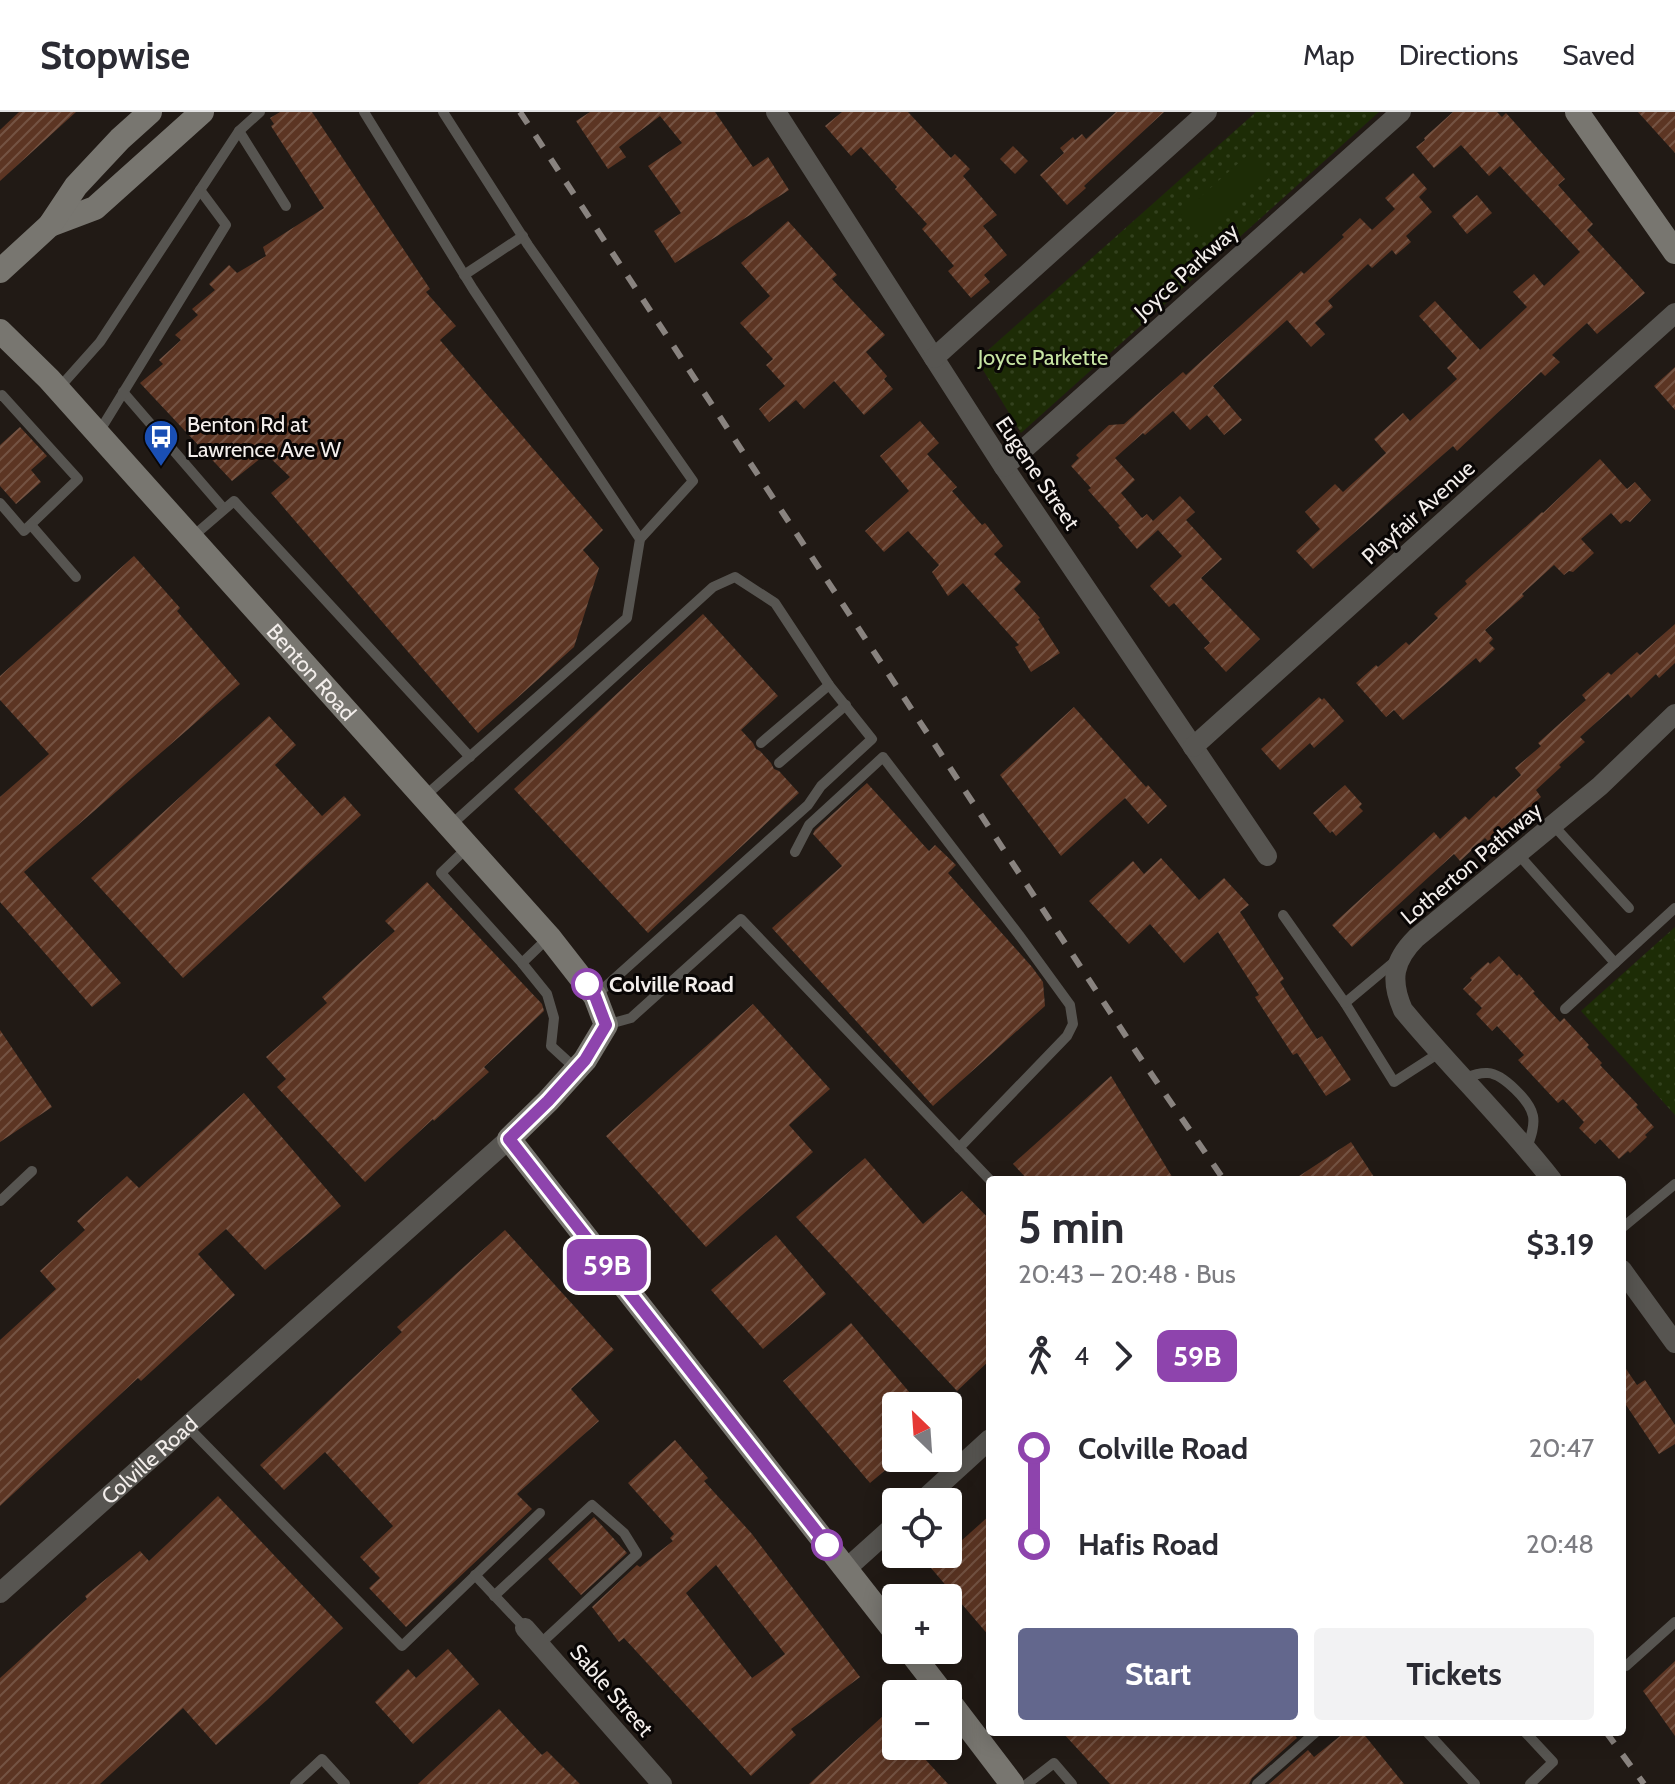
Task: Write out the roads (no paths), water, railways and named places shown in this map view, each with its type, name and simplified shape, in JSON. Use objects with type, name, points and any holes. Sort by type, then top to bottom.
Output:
[{"type":"street","points":[[0,271],[50,225],[76,186],[150,112]]},
{"type":"street","points":[[50,225],[95,208],[202,112]]},
{"type":"street","name":"Eugene Street","points":[[776,112],[1004,467],[1267,856]]},
{"type":"street","points":[[934,358],[1207,112]]},
{"type":"street","name":"Joyce Parkway","points":[[1004,467],[1401,112]]},
{"type":"street","points":[[1577,112],[1675,252]]},
{"type":"street","name":"Playfair Avenue","points":[[1193,747],[1675,313]]},
{"type":"street","name":"Benton Road","points":[[0,331],[58,389],[549,937],[595,996],[606,1025]]},
{"type":"street","name":"Lotherton Pathway","points":[[1549,1176],[1403,1010],[1395,978],[1399,958],[1416,938],[1600,786],[1675,714]]},
{"type":"street","name":"Colville Road","points":[[0,1593],[509,1139],[585,1060],[606,1025]]},
{"type":"street","points":[[509,1139],[882,1615]]},
{"type":"street","points":[[1626,1276],[1675,1343]]},
{"type":"street","points":[[936,1488],[986,1443]]},
{"type":"street","points":[[846,1569],[882,1537]]},
{"type":"street","name":"Sable Street","points":[[525,1628],[662,1784]]},
{"type":"street","points":[[920,1664],[932,1680]]},
{"type":"street","points":[[962,1718],[1012,1784]]},
{"type":"lane","points":[[58,389],[100,342],[239,131],[260,112]]},
{"type":"lane","points":[[364,112],[464,275],[640,539]]},
{"type":"lane","points":[[424,798],[627,618],[640,539],[693,481],[523,236],[443,112]]},
{"type":"lane","points":[[239,131],[286,206]]},
{"type":"lane","points":[[98,434],[226,225],[200,190]]},
{"type":"lane","points":[[464,275],[523,236]]},
{"type":"lane","points":[[123,392],[224,509]]},
{"type":"lane","points":[[0,396],[78,479],[28,528]]},
{"type":"lane","points":[[191,538],[234,501],[470,757]]},
{"type":"lane","points":[[0,503],[76,577]]},
{"type":"lane","points":[[450,827],[713,587],[735,577],[775,603],[829,685],[872,739],[821,786],[808,805],[595,996]]},
{"type":"lane","points":[[761,743],[829,685]]},
{"type":"lane","points":[[779,763],[846,705]]},
{"type":"lane","points":[[795,852],[809,825],[883,757],[1070,1005],[1073,1024],[1067,1036],[959,1148]]},
{"type":"lane","points":[[1554,826],[1629,908]]},
{"type":"lane","points":[[468,847],[441,873],[547,994],[554,1018],[551,1046],[576,1070]]},
{"type":"lane","points":[[1518,854],[1615,963]]},
{"type":"lane","points":[[1565,1009],[1675,908]]},
{"type":"lane","points":[[1283,915],[1345,1003],[1394,1082],[1439,1053]]},
{"type":"lane","points":[[606,1025],[631,1018],[741,919],[986,1176]]},
{"type":"lane","points":[[522,963],[549,937]]},
{"type":"lane","points":[[1345,1003],[1399,958]]},
{"type":"lane","points":[[1462,1079],[1484,1072],[1498,1075],[1527,1102],[1533,1116],[1533,1127],[1527,1148]]},
{"type":"lane","points":[[0,1201],[32,1171]]},
{"type":"lane","points":[[1626,1225],[1675,1184]]},
{"type":"lane","points":[[187,1426],[402,1646],[540,1513]]},
{"type":"lane","points":[[494,1596],[592,1505],[624,1533],[637,1554],[539,1645]]},
{"type":"lane","points":[[475,1575],[525,1628]]},
{"type":"lane","points":[[1626,1666],[1675,1622]]},
{"type":"lane","points":[[1257,1784],[1311,1736]]},
{"type":"lane","points":[[1431,1736],[1475,1784]]},
{"type":"lane","points":[[1529,1736],[1553,1762],[1530,1784]]},
{"type":"lane","points":[[295,1784],[322,1759],[345,1784]]},
{"type":"lane","points":[[1027,1784],[1054,1763],[1072,1784]]},
{"type":"railway","points":[[520,112],[1137,1053],[1221,1176]]},
{"type":"railway","points":[[1609,1736],[1644,1784]]},
{"type":"place","name":"Benton Rd at Lawrence Ave W","points":[[161,468]]},
{"type":"place","name":"Colville Road","points":[[587,984]]},
{"type":"park label","name":"Joyce Parkette","points":[[1043,357]]}]
